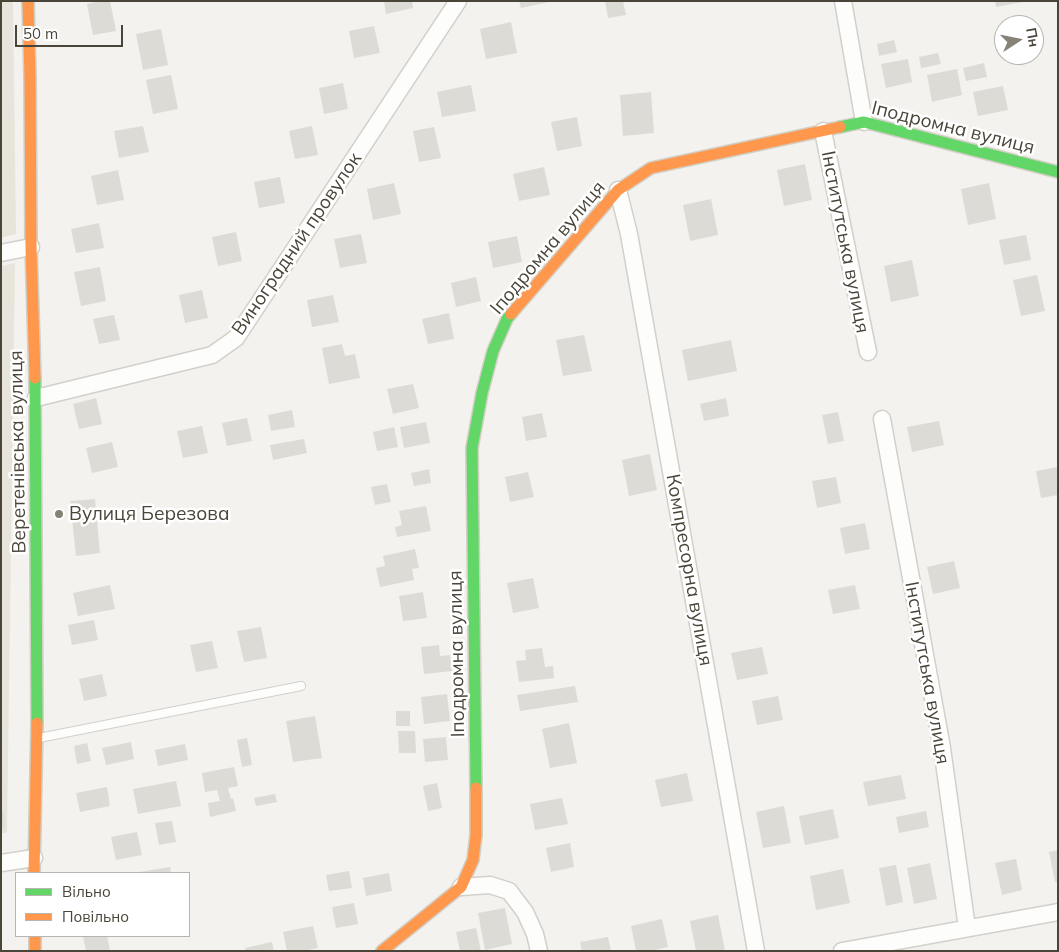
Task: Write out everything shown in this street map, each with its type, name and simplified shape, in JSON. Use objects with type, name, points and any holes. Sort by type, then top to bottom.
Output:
[{"type":"street","name":"Веретенівська вулиця","points":[[28,1],[31,247],[36,398],[37,738],[34,865]]},
{"type":"street","name":"Виноградний провулок","points":[[36,398],[212,355],[236,338],[458,1]]},
{"type":"street","points":[[842,1],[864,122]]},
{"type":"street","name":"Іподромна вулиця","points":[[382,951],[461,887],[473,860],[476,836],[472,448],[482,392],[493,351],[507,319],[618,190],[651,168],[864,122],[1058,173]]},
{"type":"street","name":"Інститутська вулиця","points":[[823,131],[868,352]]},
{"type":"street","name":"Компресорна вулиця","points":[[618,190],[629,234],[756,951]]},
{"type":"street","points":[[1,253],[31,247]]},
{"type":"street","name":"Інститутська вулиця","points":[[882,419],[942,748],[967,928]]},
{"type":"street","points":[[1,863],[34,865]]},
{"type":"street","points":[[461,887],[490,885],[509,892],[526,912],[535,934],[539,951]]},
{"type":"street","points":[[842,951],[1058,912]]},
{"type":"street","points":[[35,937],[35,951]]},
{"type":"lane","points":[[37,738],[301,686]]},
{"type":"shaded area","points":[[1,1],[13,1],[16,234],[1,238]]},
{"type":"shaded area","points":[[15,263],[7,832],[1,834],[1,266]]},
{"type":"building","points":[[110,1],[116,31],[93,35],[87,4]]},
{"type":"building","points":[[384,1],[412,1],[413,8],[386,14]]},
{"type":"building","points":[[519,1],[549,1],[549,2],[521,8]]},
{"type":"building","points":[[605,1],[623,1],[626,15],[608,18]]},
{"type":"building","points":[[995,1],[1022,1],[1023,2],[996,7]]},
{"type":"building","points":[[511,22],[517,53],[486,59],[480,29]]},
{"type":"building","points":[[374,26],[380,53],[354,58],[349,31]]},
{"type":"building","points":[[161,29],[168,65],[143,70],[136,34]]},
{"type":"building","points":[[894,40],[897,52],[879,56],[877,44]]},
{"type":"building","points":[[938,53],[941,64],[921,68],[919,57]]},
{"type":"building","points":[[908,59],[912,82],[886,88],[881,64]]},
{"type":"building","points":[[984,63],[987,77],[966,81],[963,68]]},
{"type":"building","points":[[957,69],[962,95],[932,102],[927,75]]},
{"type":"building","points":[[171,75],[178,109],[153,114],[146,80]]},
{"type":"building","points":[[343,83],[348,109],[324,114],[319,88]]},
{"type":"building","points":[[471,85],[476,111],[442,117],[437,92]]},
{"type":"building","points":[[1003,86],[1008,110],[978,116],[973,92]]},
{"type":"building","points":[[651,92],[654,133],[623,136],[620,95]]},
{"type":"building","points":[[577,117],[582,146],[557,151],[551,122]]},
{"type":"building","points":[[143,126],[149,152],[119,158],[114,131]]},
{"type":"building","points":[[312,126],[318,155],[295,159],[289,131]]},
{"type":"building","points":[[434,127],[441,158],[419,162],[413,131]]},
{"type":"building","points":[[805,164],[812,200],[784,206],[777,170]]},
{"type":"building","points":[[544,167],[550,195],[519,201],[513,174]]},
{"type":"building","points":[[118,170],[124,200],[97,205],[91,176]]},
{"type":"building","points":[[280,177],[285,203],[259,208],[254,182]]},
{"type":"building","points":[[394,183],[401,214],[373,220],[367,189]]},
{"type":"building","points":[[989,183],[996,219],[968,225],[961,189]]},
{"type":"building","points":[[711,199],[718,235],[690,241],[683,205]]},
{"type":"building","points":[[99,223],[104,248],[76,253],[71,229]]},
{"type":"building","points":[[236,232],[242,261],[218,266],[212,237]]},
{"type":"building","points":[[361,234],[367,263],[340,268],[334,239]]},
{"type":"building","points":[[1026,235],[1031,260],[1004,265],[999,240]]},
{"type":"building","points":[[517,236],[522,262],[493,268],[488,242]]},
{"type":"building","points":[[912,260],[919,296],[891,302],[884,266]]},
{"type":"building","points":[[100,267],[106,301],[81,306],[74,272]]},
{"type":"building","points":[[1037,275],[1045,311],[1021,316],[1013,280]]},
{"type":"building","points":[[476,277],[481,301],[456,307],[451,283]]},
{"type":"building","points":[[202,290],[208,318],[185,323],[179,295]]},
{"type":"building","points":[[333,295],[339,322],[312,327],[307,300]]},
{"type":"building","points":[[449,313],[454,339],[428,344],[422,319]]},
{"type":"building","points":[[114,315],[120,340],[99,344],[93,319]]},
{"type":"building","points":[[584,335],[592,371],[563,376],[556,340]]},
{"type":"building","points":[[731,340],[737,371],[688,381],[682,350]]},
{"type":"building","points":[[342,344],[345,356],[355,354],[360,378],[329,384],[322,348]]},
{"type":"building","points":[[413,384],[419,408],[393,414],[387,389]]},
{"type":"building","points":[[96,398],[102,424],[79,429],[73,404]]},
{"type":"building","points":[[726,398],[729,416],[704,421],[700,404]]},
{"type":"building","points":[[292,410],[295,427],[271,431],[268,415]]},
{"type":"building","points":[[838,412],[844,441],[828,444],[822,415]]},
{"type":"building","points":[[542,413],[547,437],[526,441],[522,417]]},
{"type":"building","points":[[247,418],[252,441],[227,446],[222,423]]},
{"type":"building","points":[[939,421],[944,445],[912,452],[907,427]]},
{"type":"building","points":[[426,422],[430,443],[404,448],[400,427]]},
{"type":"building","points":[[202,426],[208,453],[183,458],[177,431]]},
{"type":"building","points":[[394,427],[398,447],[377,451],[373,432]]},
{"type":"building","points":[[304,439],[307,453],[273,460],[270,445]]},
{"type":"building","points":[[112,442],[118,467],[92,473],[86,448]]},
{"type":"building","points":[[650,454],[657,490],[629,496],[622,460]]},
{"type":"building","points":[[1058,467],[1058,495],[1041,498],[1036,471]]},
{"type":"building","points":[[429,469],[431,483],[414,486],[411,473]]},
{"type":"building","points":[[528,472],[534,497],[510,502],[505,477]]},
{"type":"building","points":[[836,477],[841,503],[817,508],[812,481]]},
{"type":"building","points":[[387,484],[391,502],[375,505],[371,487]]},
{"type":"building","points":[[95,499],[100,553],[76,556],[70,501]]},
{"type":"building","points":[[426,506],[431,531],[397,537],[395,527],[402,525],[399,511]]},
{"type":"building","points":[[865,523],[870,549],[845,554],[840,528]]},
{"type":"building","points":[[415,549],[419,568],[412,569],[414,580],[380,587],[376,568],[385,566],[383,556]]},
{"type":"building","points":[[954,561],[960,588],[933,594],[927,567]]},
{"type":"building","points":[[533,578],[539,608],[513,613],[507,583]]},
{"type":"building","points":[[110,585],[115,609],[78,616],[73,593]]},
{"type":"building","points":[[855,585],[860,609],[833,614],[828,590]]},
{"type":"building","points":[[423,592],[427,618],[403,621],[399,596]]},
{"type":"building","points":[[94,620],[98,640],[72,645],[68,625]]},
{"type":"building","points":[[261,627],[267,658],[244,662],[237,631]]},
{"type":"building","points":[[212,641],[218,668],[196,672],[190,645]]},
{"type":"building","points":[[439,645],[440,656],[450,655],[452,671],[424,674],[421,647]]},
{"type":"building","points":[[762,647],[768,674],[737,680],[731,653]]},
{"type":"building","points":[[542,648],[545,667],[553,666],[554,678],[519,682],[516,661],[526,660],[525,650]]},
{"type":"building","points":[[102,674],[107,696],[84,701],[79,679]]},
{"type":"building","points":[[575,686],[578,702],[520,711],[517,695]]},
{"type":"building","points":[[447,694],[450,721],[424,724],[421,697]]},
{"type":"building","points":[[778,696],[783,720],[757,725],[752,701]]},
{"type":"building","points":[[396,711],[410,711],[410,726],[396,726]]},
{"type":"building","points":[[315,716],[322,758],[293,762],[286,721]]},
{"type":"building","points":[[569,723],[577,763],[550,768],[542,729]]},
{"type":"building","points":[[398,731],[415,731],[416,753],[399,753]]},
{"type":"building","points":[[446,737],[448,760],[425,762],[423,739]]},
{"type":"building","points":[[247,738],[252,765],[242,767],[237,740]]},
{"type":"building","points":[[131,742],[134,759],[106,765],[102,748]]},
{"type":"building","points":[[87,743],[91,761],[77,764],[74,746]]},
{"type":"building","points":[[185,744],[188,760],[158,766],[155,750]]},
{"type":"building","points":[[234,767],[238,786],[228,788],[236,811],[210,817],[208,803],[220,801],[217,790],[205,792],[202,773]]},
{"type":"building","points":[[687,773],[693,801],[661,807],[655,780]]},
{"type":"building","points":[[901,775],[906,799],[868,806],[863,782]]},
{"type":"building","points":[[176,781],[181,806],[138,814],[133,789]]},
{"type":"building","points":[[437,783],[442,808],[428,811],[423,786]]},
{"type":"building","points":[[107,787],[110,806],[80,812],[76,793]]},
{"type":"building","points":[[275,794],[277,802],[256,806],[254,798]]},
{"type":"building","points":[[562,798],[568,824],[535,830],[530,804]]},
{"type":"building","points":[[784,806],[791,843],[763,848],[756,812]]},
{"type":"building","points":[[833,809],[839,838],[805,845],[799,816]]},
{"type":"building","points":[[1,811],[3,811],[4,826],[1,827]]},
{"type":"building","points":[[926,811],[929,827],[899,833],[896,817]]},
{"type":"building","points":[[172,821],[176,842],[159,845],[155,823]]},
{"type":"building","points":[[137,832],[142,855],[116,860],[111,837]]},
{"type":"building","points":[[570,843],[574,867],[551,872],[546,848]]},
{"type":"building","points":[[1058,850],[1058,882],[1055,882],[1049,852]]},
{"type":"building","points":[[1016,859],[1022,890],[1002,895],[995,863]]},
{"type":"building","points":[[930,863],[937,899],[914,904],[907,868]]},
{"type":"building","points":[[896,865],[903,902],[886,906],[879,868]]},
{"type":"building","points":[[170,867],[171,872],[139,872]]},
{"type":"building","points":[[843,869],[850,903],[816,910],[810,876]]},
{"type":"building","points":[[349,871],[352,888],[329,891],[326,875]]},
{"type":"building","points":[[389,873],[392,891],[366,896],[363,878]]},
{"type":"building","points":[[354,903],[358,924],[336,928],[332,907]]},
{"type":"building","points":[[505,908],[512,944],[485,950],[478,913]]},
{"type":"building","points":[[718,915],[725,951],[696,951],[690,921]]},
{"type":"building","points":[[662,919],[668,947],[650,951],[636,951],[631,926]]},
{"type":"building","points":[[313,926],[318,948],[303,951],[287,951],[283,932]]},
{"type":"building","points":[[476,928],[481,951],[460,951],[456,932]]},
{"type":"building","points":[[83,937],[107,937],[110,951],[86,951]]},
{"type":"building","points":[[608,937],[611,951],[582,951],[580,942]]},
{"type":"building","points":[[272,942],[274,951],[246,951],[245,948]]},
{"type":"traffic: fast","points":[[840,127],[864,122],[1058,172]]},
{"type":"traffic: fast","points":[[476,788],[472,448],[482,393],[493,351],[511,314]]},
{"type":"traffic: fast","points":[[35,378],[37,723]]},
{"type":"traffic: slow","points":[[28,1],[31,247],[35,378]]},
{"type":"traffic: slow","points":[[511,314],[618,190],[651,168],[840,127]]},
{"type":"traffic: slow","points":[[34,872],[37,723]]},
{"type":"traffic: slow","points":[[382,951],[461,887],[473,860],[476,835],[476,788]]},
{"type":"traffic: slow","points":[[35,937],[35,951]]},
{"type":"place","name":"Вулиця Березова","points":[[59,514]]}]
